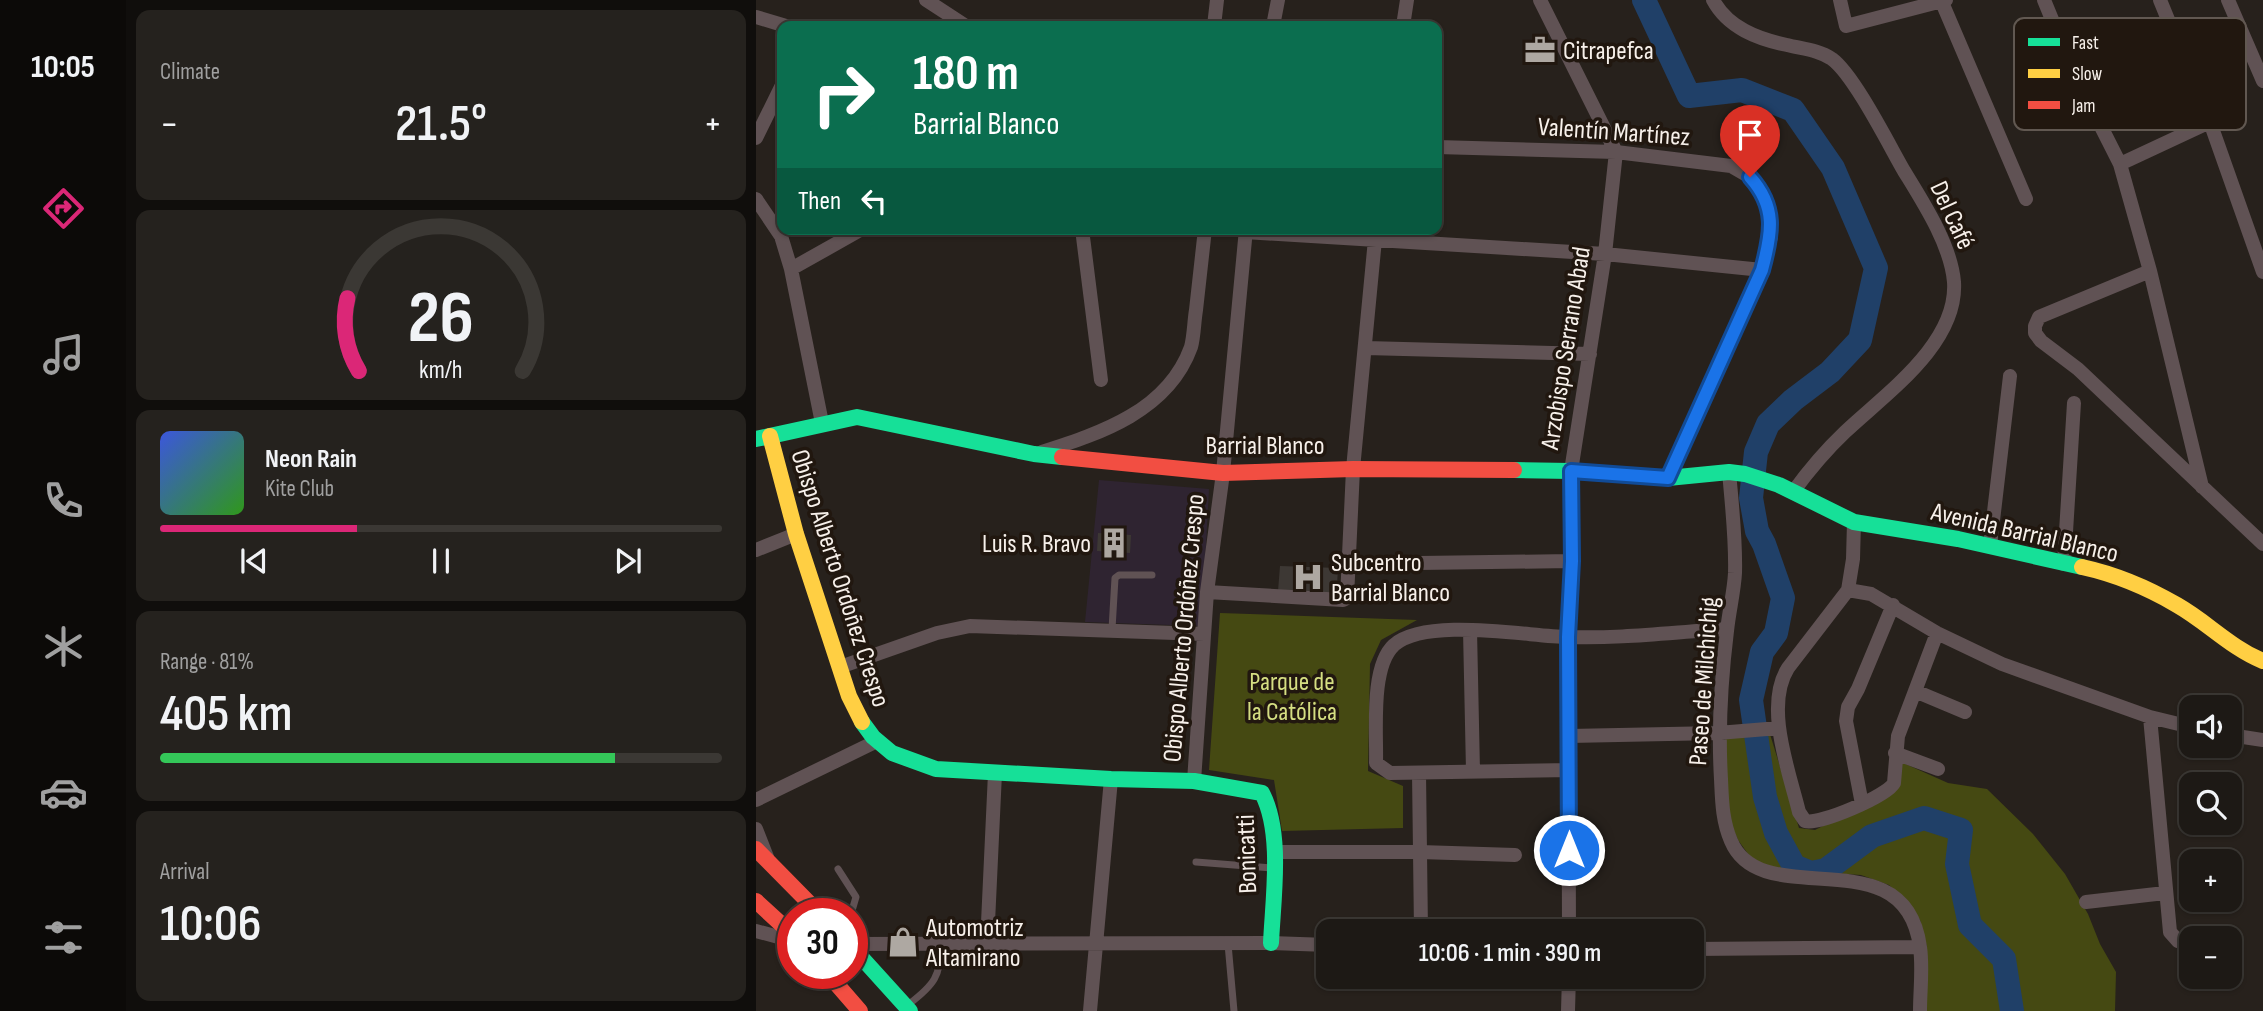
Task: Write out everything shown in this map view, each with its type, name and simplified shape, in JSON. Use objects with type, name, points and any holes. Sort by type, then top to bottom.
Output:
[{"type":"street","points":[[926,0],[958,21]]},
{"type":"street","points":[[1215,21],[1217,0]]},
{"type":"street","points":[[1274,21],[1278,0]]},
{"type":"street","points":[[1404,21],[1406,0]]},
{"type":"street","points":[[1541,0],[1616,152]]},
{"type":"street","name":"Del Café","points":[[1713,0],[1732,23],[1754,36],[1818,51],[1843,69],[1925,205],[1948,256],[1954,281],[1952,305],[1941,333],[1891,392],[1786,488]]},
{"type":"street","points":[[1840,0],[1846,26],[1943,0],[2026,200]]},
{"type":"street","points":[[2044,0],[2051,18]]},
{"type":"street","points":[[2161,0],[2168,18]]},
{"type":"street","points":[[2228,0],[2236,18]]},
{"type":"street","points":[[756,17],[777,23]]},
{"type":"street","points":[[2246,42],[2263,81]]},
{"type":"street","points":[[756,138],[777,95]]},
{"type":"street","points":[[2103,130],[2120,164],[2150,271],[2202,487]]},
{"type":"street","points":[[2120,164],[2193,130]]},
{"type":"street","points":[[2213,130],[2263,272]]},
{"type":"street","name":"Valentín Martínez","points":[[1442,147],[1616,152],[1731,166],[1750,177],[1762,191],[1769,209],[1771,237],[1762,270],[1668,478]]},
{"type":"street","name":"Arzobispo Serrano Abad","points":[[1569,919],[1568,637],[1572,561],[1571,471],[1605,254],[1616,152]]},
{"type":"street","points":[[756,199],[777,230]]},
{"type":"street","points":[[780,235],[791,269],[822,423]]},
{"type":"street","points":[[791,269],[851,235]]},
{"type":"street","points":[[1083,235],[1101,380]]},
{"type":"street","points":[[1034,454],[1107,429],[1159,396],[1177,375],[1191,346],[1204,235]]},
{"type":"street","name":"Obispo Alberto Ordóñez Crespo","points":[[1194,781],[1204,634],[1223,473],[1246,235]]},
{"type":"street","points":[[1208,592],[1343,600],[1347,598],[1353,469],[1375,235],[1762,270]]},
{"type":"street","points":[[2150,271],[2039,317],[2035,333],[2041,341],[2078,369],[2263,544]]},
{"type":"street","points":[[1366,348],[1590,354]]},
{"type":"street","points":[[1990,546],[2010,376]]},
{"type":"street","points":[[2064,564],[2074,403]]},
{"type":"street","name":"Barrial Blanco","points":[[763,437],[822,423],[858,418],[1034,454],[1223,473],[1353,469],[1571,471],[1668,478],[1737,473],[1786,488]]},
{"type":"street","name":"Obispo Alberto Ordoñez Crespo","points":[[763,437],[860,721],[875,742],[890,754],[909,763],[936,769],[1194,781]]},
{"type":"street","name":"Paseo de Milchichig","points":[[1737,473],[1735,575],[1727,629],[1723,820],[1732,844],[1749,864],[1771,873],[1857,882],[1888,892],[1903,906],[1913,923],[1920,947],[1920,1011]]},
{"type":"street","name":"Avenida Barrial Blanco","points":[[1786,488],[1854,522],[1990,546],[2090,569],[2156,593],[2255,658],[2257,671],[2263,677]]},
{"type":"street","points":[[1854,522],[1853,559],[1848,590],[1782,678],[1779,690],[1774,728],[1801,817],[1805,821],[1814,822],[1891,788],[1894,783],[1898,736],[1937,633]]},
{"type":"street","points":[[756,550],[796,534]]},
{"type":"street","points":[[1348,564],[1572,561]]},
{"type":"street","points":[[1848,590],[1871,594],[1937,633],[2002,664],[2150,717],[2179,724]]},
{"type":"street","points":[[1862,803],[1846,721],[1847,708],[1858,689],[1893,605]]},
{"type":"street","points":[[840,667],[937,633],[970,626],[1204,634]]},
{"type":"street","points":[[1570,770],[1390,773],[1376,763],[1378,679],[1384,660],[1394,646],[1408,638],[1429,633],[1470,630],[1568,637],[1727,629]]},
{"type":"street","points":[[1470,630],[1473,771]]},
{"type":"street","points":[[1915,691],[1965,712]]},
{"type":"street","points":[[2150,717],[2170,932],[2179,941]]},
{"type":"street","points":[[1569,736],[1726,732],[1774,728]]},
{"type":"street","points":[[2242,737],[2263,740]]},
{"type":"street","points":[[756,800],[875,742]]},
{"type":"street","points":[[1895,752],[1938,769]]},
{"type":"street","points":[[986,944],[995,773]]},
{"type":"street","points":[[1419,773],[1421,919]]},
{"type":"street","points":[[1090,1011],[1111,779]]},
{"type":"street","name":"Bonicatti","points":[[1194,781],[1262,793],[1269,803],[1273,860],[1271,943]]},
{"type":"street","points":[[756,829],[769,862]]},
{"type":"street","points":[[756,849],[804,898]]},
{"type":"street","points":[[1273,860],[1420,852],[1515,855]]},
{"type":"street","points":[[2086,902],[2165,893]]},
{"type":"street","points":[[756,901],[777,920]]},
{"type":"street","points":[[756,931],[777,937]]},
{"type":"street","points":[[868,945],[1316,945]]},
{"type":"street","points":[[1704,949],[1920,947]]},
{"type":"street","points":[[868,964],[907,1009]]},
{"type":"street","points":[[841,989],[860,1011]]},
{"type":"street","points":[[1568,1011],[1569,989]]},
{"type":"lane","points":[[1112,629],[1115,578],[1119,575],[1152,575]]},
{"type":"lane","points":[[1196,862],[1273,860]]},
{"type":"lane","points":[[838,869],[856,898]]},
{"type":"lane","points":[[907,1009],[934,982],[941,962],[941,944]]},
{"type":"lane","points":[[1228,944],[1234,1011]]},
{"type":"shaded area","points":[[1099,480],[1209,489],[1202,621],[1199,626],[1085,622]]},
{"type":"green space","name":"Parque de la Católica","points":[[1220,613],[1417,620],[1381,640],[1370,664],[1368,771],[1403,786],[1403,828],[1282,831],[1274,780],[1209,770]]},
{"type":"green space","points":[[1769,731],[1799,828],[1815,830],[1893,790],[1901,762],[1948,783],[1987,789],[2033,834],[2065,874],[2116,972],[2115,1011],[1926,1011],[1927,947],[1920,920],[1889,885],[1861,875],[1771,869],[1751,858],[1738,840],[1728,817],[1725,734]]},
{"type":"building","name":"Luis R. Bravo","points":[[1098,533],[1131,535],[1130,553],[1097,551]]},
{"type":"building","name":"Subcentro Barrial Blanco","points":[[1280,566],[1338,568],[1337,586],[1326,594],[1278,591]]},
{"type":"waterway","points":[[1644,0],[1689,96],[1742,90],[1793,110],[1833,168],[1876,268],[1860,340],[1830,372],[1793,400],[1768,424],[1756,452],[1751,498],[1757,531],[1783,598],[1776,633],[1762,652],[1751,700],[1765,797],[1776,833],[1794,866],[1811,873],[1826,870],[1872,836],[1924,818],[1961,830],[1957,864],[1970,925],[2004,959],[2012,1011]]},
{"type":"traffic: fast","points":[[756,439],[857,417],[1034,454],[1062,457]]},
{"type":"traffic: fast","points":[[1514,470],[1668,478],[1729,472],[1745,474],[1779,485],[1854,522],[1958,539],[2082,567]]},
{"type":"traffic: fast","points":[[862,722],[873,737],[892,753],[936,769],[1194,781],[1262,793],[1273,827],[1275,846],[1271,943]]},
{"type":"traffic: fast","points":[[868,965],[910,1011]]},
{"type":"traffic: slow","points":[[770,436],[796,534],[849,696],[862,722]]},
{"type":"traffic: slow","points":[[2082,567],[2143,587],[2188,612],[2240,649],[2263,661]]},
{"type":"traffic: jam","points":[[1062,457],[1223,473],[1353,469],[1514,470]]},
{"type":"traffic: jam","points":[[756,849],[804,898]]},
{"type":"traffic: jam","points":[[756,901],[777,920]]},
{"type":"traffic: jam","points":[[841,989],[860,1011]]},
{"type":"place","name":"Citrapefca","points":[[1540,50]]},
{"type":"place","name":"Luis R. Bravo","points":[[1114,543]]},
{"type":"place","name":"Subcentro Barrial Blanco","points":[[1308,577]]},
{"type":"place","name":"Automotriz Altamirano","points":[[903,942]]},
{"type":"route","points":[[1569,850],[1568,637],[1572,561],[1571,471],[1668,478],[1762,270],[1771,237],[1769,209],[1762,191],[1750,177]]}]
